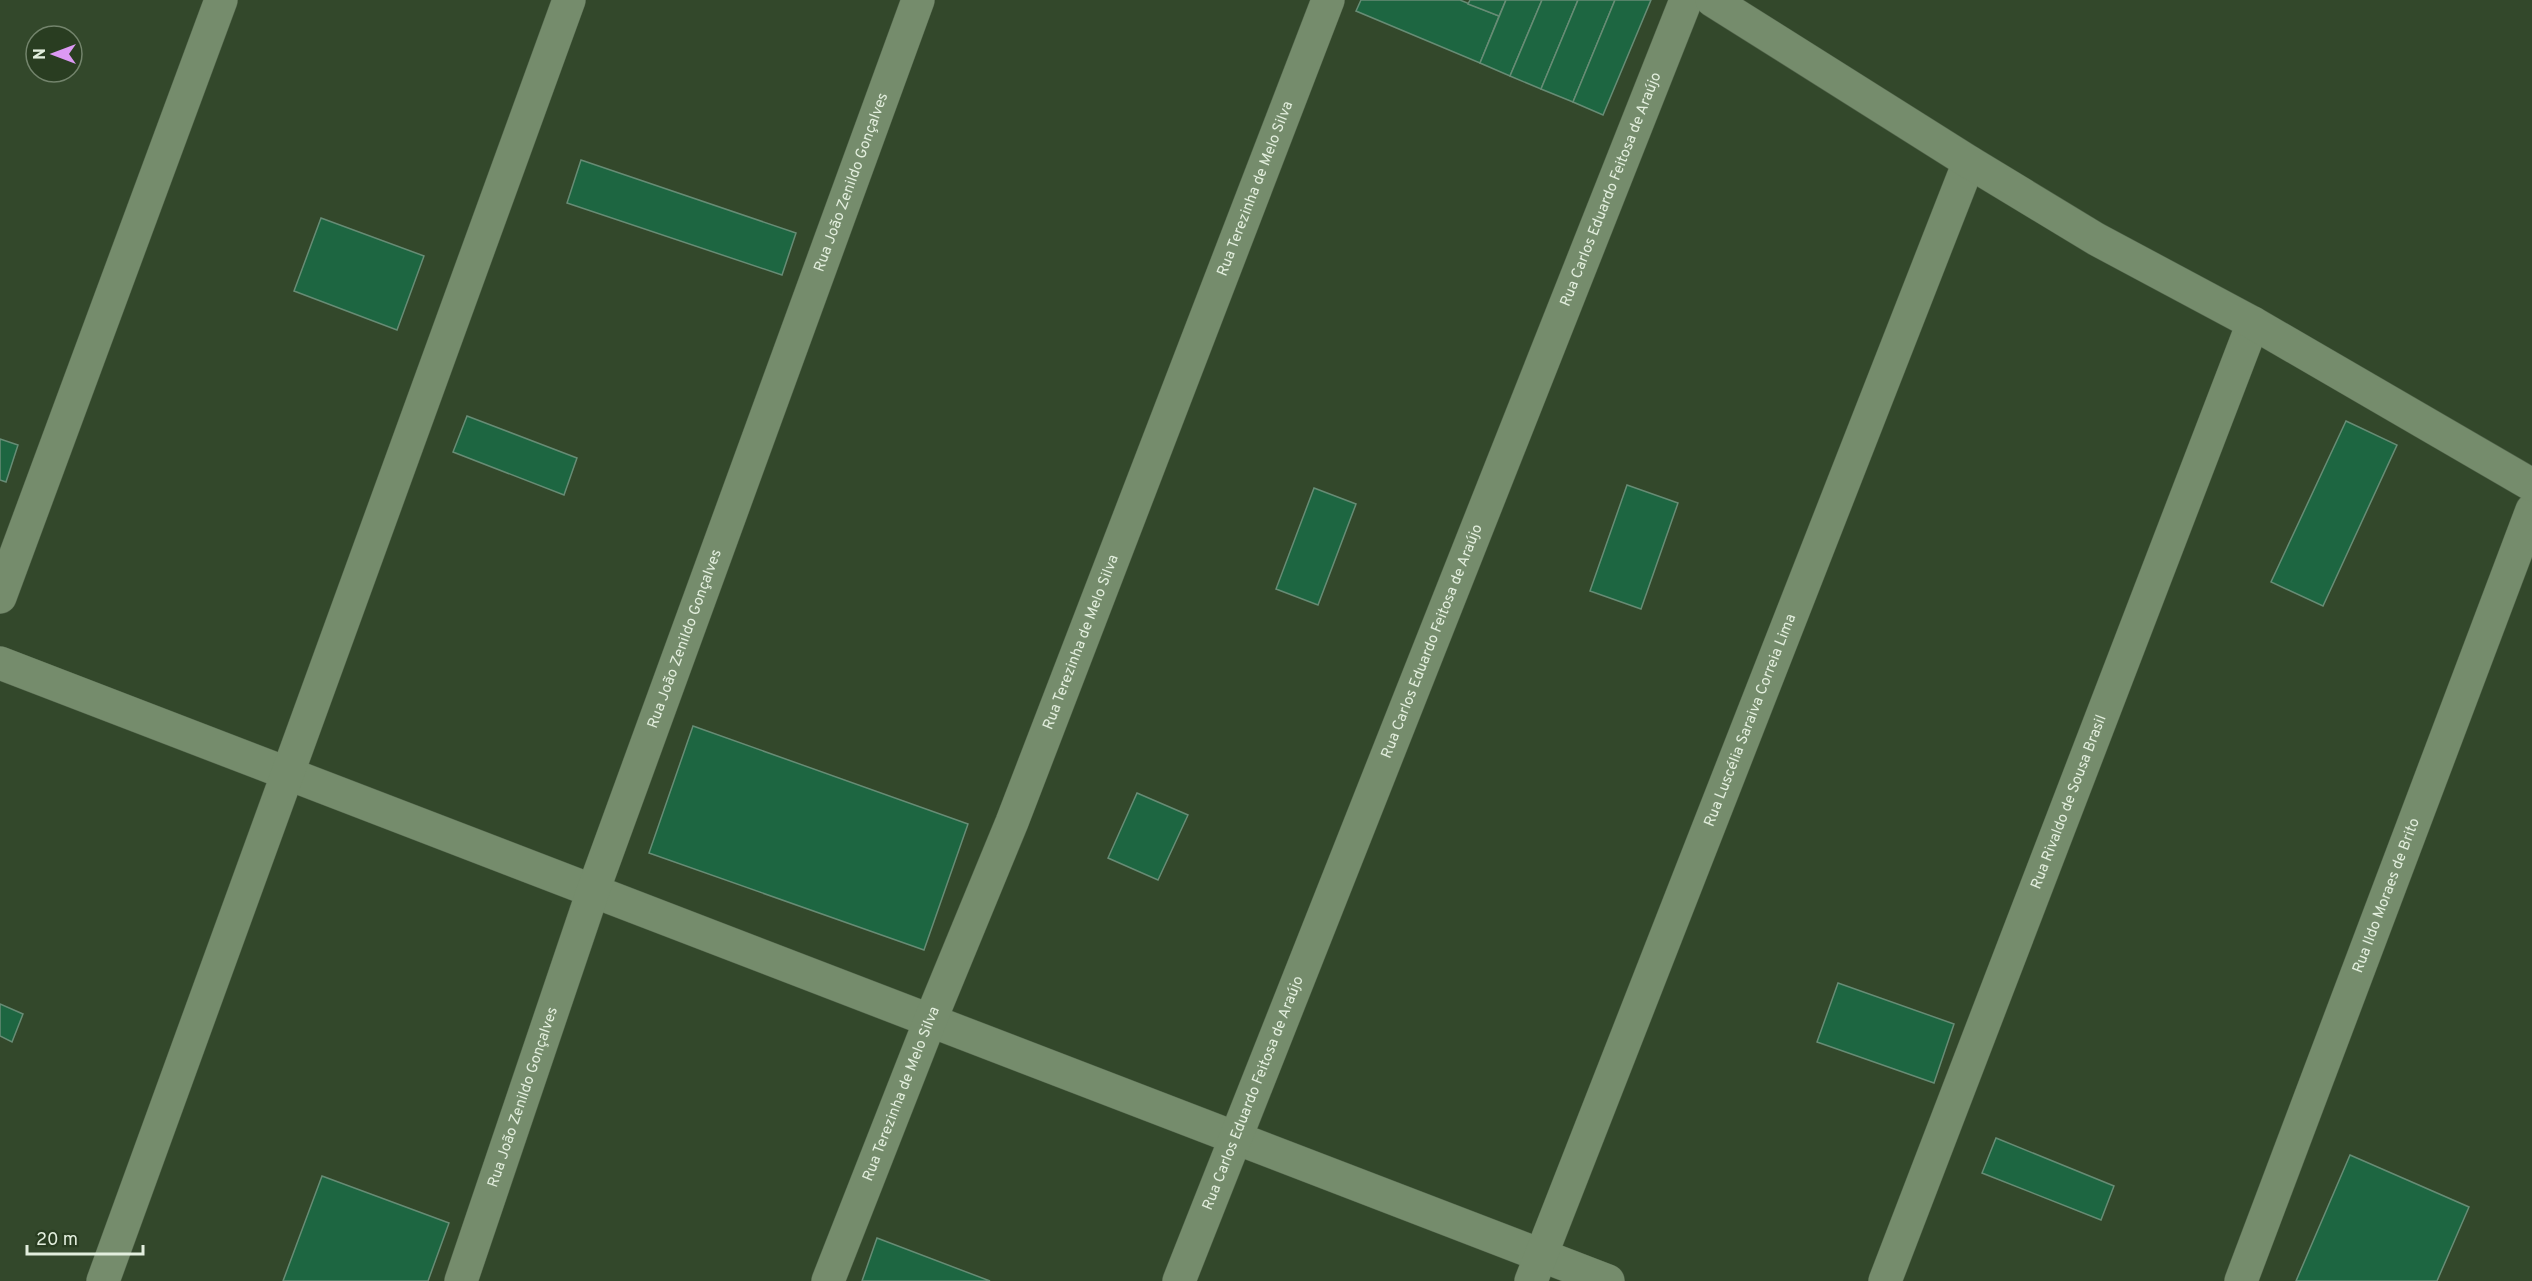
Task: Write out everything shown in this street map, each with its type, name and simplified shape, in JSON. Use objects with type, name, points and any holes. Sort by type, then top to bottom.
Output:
[{"type":"street","points":[[0,597],[221,0]]},
{"type":"street","points":[[103,1281],[570,0]]},
{"type":"street","name":"Rua João Zenildo Gonçalves","points":[[461,1281],[593,891],[918,0]]},
{"type":"street","name":"Rua Terezinha de Melo Silva","points":[[828,1281],[930,1021],[1012,822],[1328,0]]},
{"type":"street","name":"Rua Carlos Eduardo Feitosa de Araújo","points":[[1179,1281],[1686,0]]},
{"type":"street","points":[[1712,0],[2096,239],[2253,323],[2532,485]]},
{"type":"street","name":"Rua Luscélia Saraiva Correia Lima","points":[[1536,1268],[1969,162]]},
{"type":"street","name":"Rua Rivaldo de Sousa Brasil","points":[[1885,1281],[2253,323]]},
{"type":"street","name":"Rua Ildo Moraes de Brito","points":[[2241,1281],[2532,510]]},
{"type":"street","points":[[0,663],[1234,1138],[1536,1268],[1608,1281]]},
{"type":"building","points":[[1361,0],[1460,0],[1499,16],[1480,63],[1356,11]]},
{"type":"building","points":[[1470,0],[1506,0],[1499,16],[1468,4]]},
{"type":"building","points":[[1506,0],[1542,0],[1510,76],[1480,63]]},
{"type":"building","points":[[1542,0],[1578,0],[1541,89],[1510,76]]},
{"type":"building","points":[[1578,0],[1615,0],[1573,102],[1541,89]]},
{"type":"building","points":[[1615,0],[1651,0],[1603,115],[1573,102]]},
{"type":"building","points":[[581,160],[796,233],[782,275],[567,203]]},
{"type":"building","points":[[321,218],[424,256],[397,330],[294,291]]},
{"type":"building","points":[[467,416],[577,458],[564,495],[453,452]]},
{"type":"building","points":[[2346,421],[2397,445],[2323,606],[2271,582]]},
{"type":"building","points":[[0,439],[18,445],[6,482],[0,480]]},
{"type":"building","points":[[1627,485],[1678,503],[1641,609],[1590,591]]},
{"type":"building","points":[[1314,488],[1356,504],[1318,605],[1276,589]]},
{"type":"building","points":[[693,726],[968,824],[924,950],[649,853]]},
{"type":"building","points":[[1137,793],[1188,815],[1158,880],[1108,858]]},
{"type":"building","points":[[1838,983],[1954,1024],[1934,1083],[1817,1042]]},
{"type":"building","points":[[0,1004],[23,1014],[12,1042],[0,1036]]},
{"type":"building","points":[[1996,1138],[2114,1186],[2101,1220],[1982,1173]]},
{"type":"building","points":[[2350,1155],[2469,1207],[2437,1281],[2296,1281]]},
{"type":"building","points":[[322,1176],[449,1223],[428,1281],[283,1281]]},
{"type":"building","points":[[877,1238],[990,1281],[862,1281]]}]
